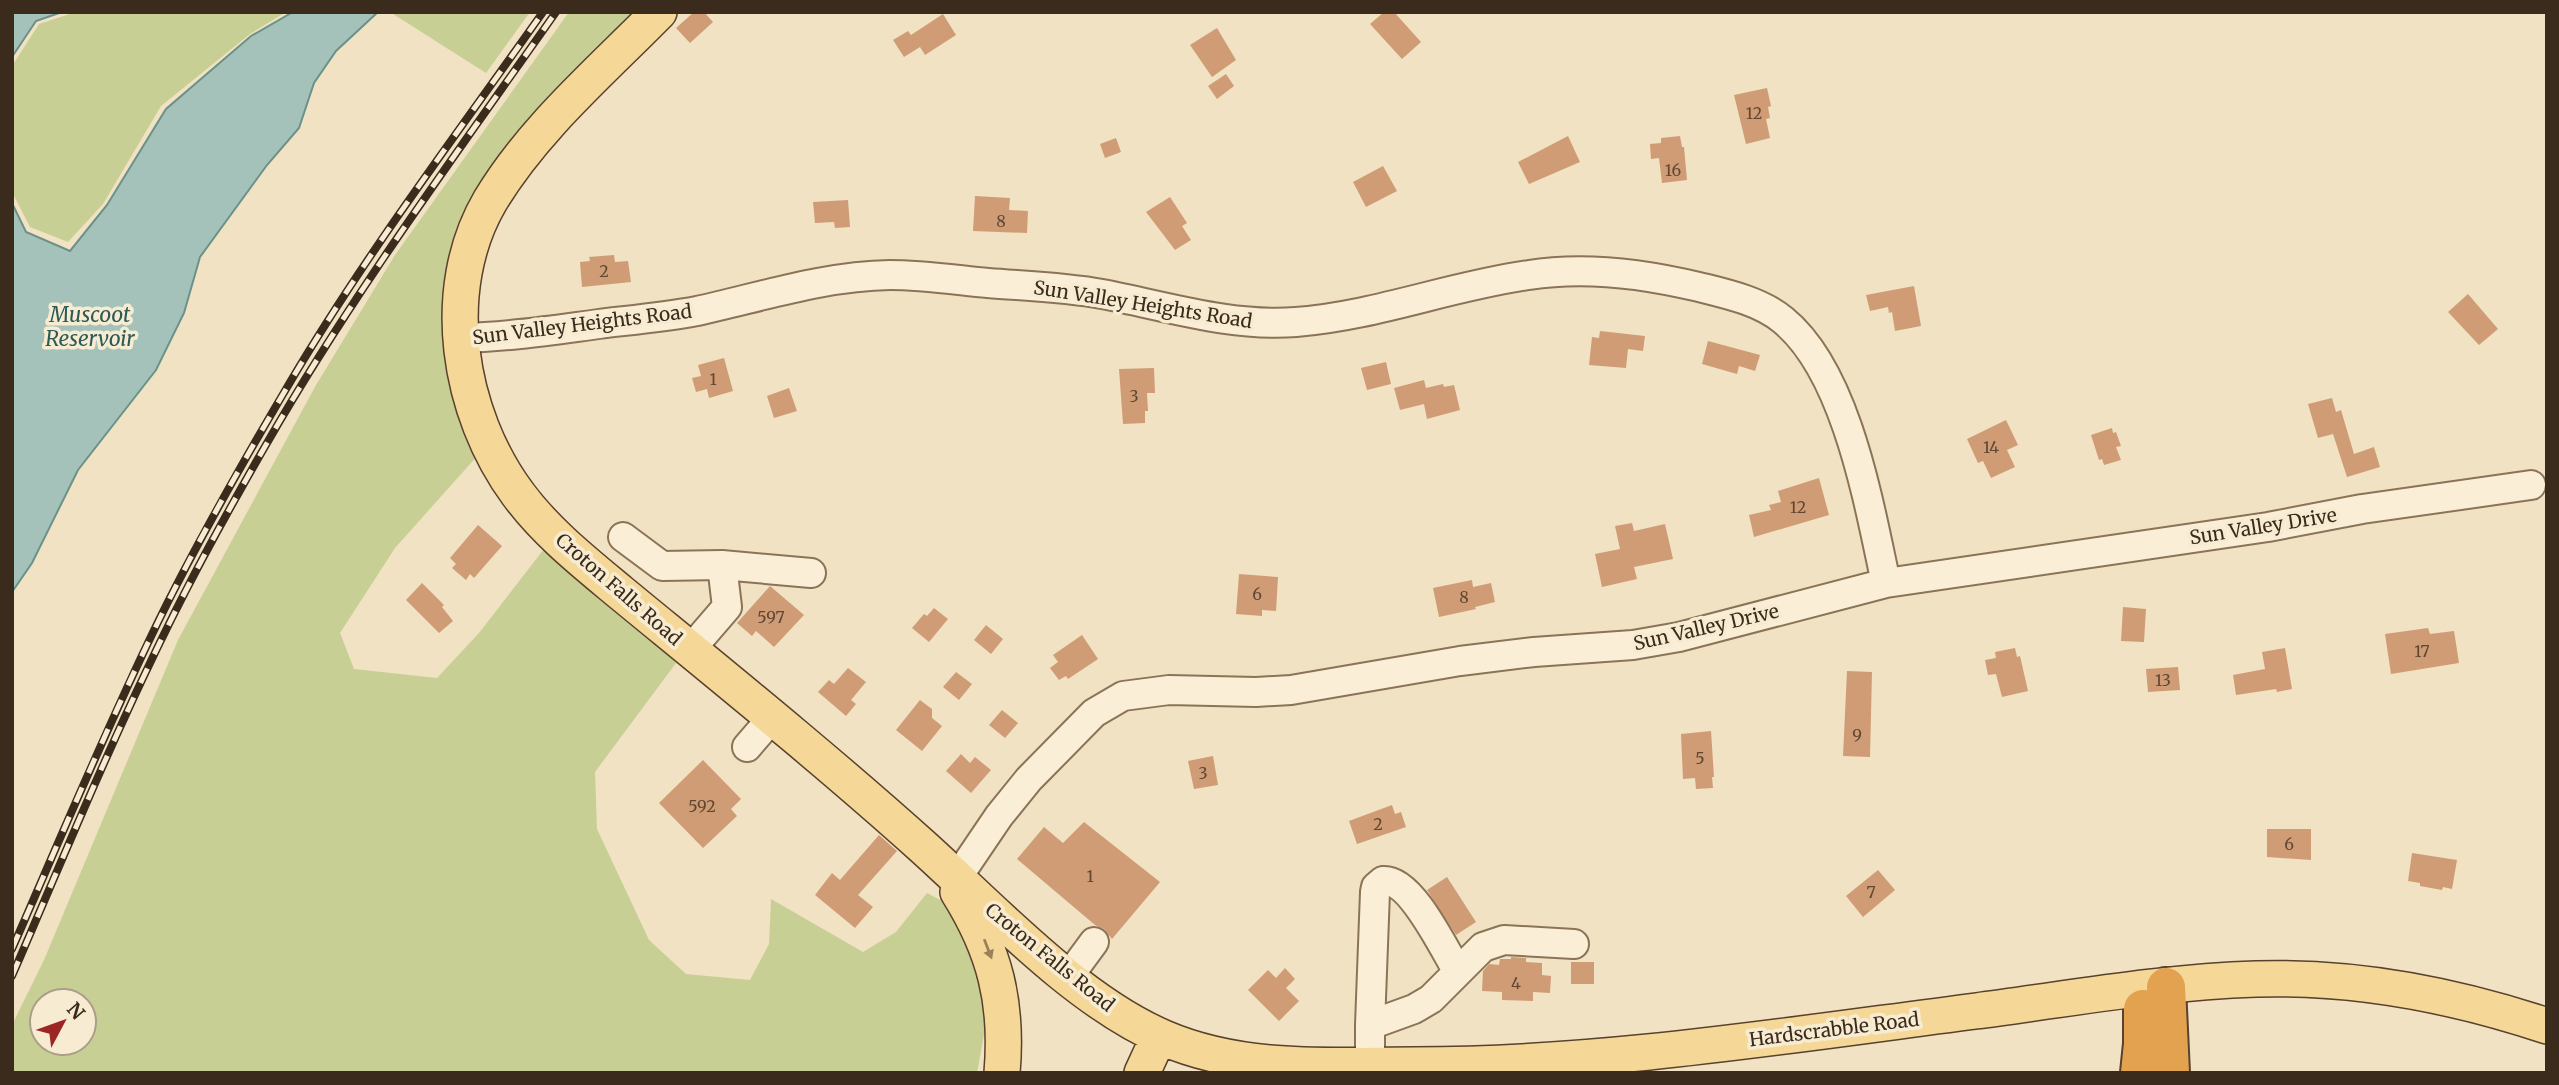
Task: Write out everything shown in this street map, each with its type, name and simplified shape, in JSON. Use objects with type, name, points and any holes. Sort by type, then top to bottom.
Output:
[{"type":"highway","points":[[2140,1073],[2154,988]]},
{"type":"highway","points":[[2154,988],[2170,1073]]},
{"type":"main road","name":"Croton Falls Road","points":[[659,12],[554,119],[509,172],[492,198],[468,250],[459,310],[461,338],[474,401],[484,432],[514,488],[533,513],[584,562],[927,850],[1069,976],[1127,1019],[1159,1036]]},
{"type":"main road","points":[[927,850],[972,914],[991,955],[1000,988],[1003,1018],[1002,1073]]},
{"type":"main road","name":"Hardscrabble Road","points":[[1159,1036],[1242,1066],[1539,1062],[1652,1053],[2154,988],[2260,979],[2345,982],[2435,996],[2489,1008],[2547,1026]]},
{"type":"main road","points":[[1142,1073],[1159,1036]]},
{"type":"street","name":"Sun Valley Heights Road","points":[[461,338],[519,335],[657,317],[701,310],[822,282],[892,275],[1067,289],[1214,318],[1258,323],[1296,322],[1342,316],[1529,275],[1570,271],[1657,278],[1731,295],[1760,307],[1782,320],[1800,338],[1818,363],[1851,436],[1886,583]]},
{"type":"street","name":"Sun Valley Drive","points":[[957,878],[999,816],[1029,779],[1094,713],[1124,696],[1169,690],[1291,690],[1460,661],[1534,652],[1633,645],[1679,637],[1886,583],[2532,485]]},
{"type":"street","points":[[624,537],[662,566],[722,565],[811,573]]},
{"type":"street","points":[[690,650],[727,607],[722,565]]},
{"type":"street","points":[[747,747],[772,718]]},
{"type":"street","points":[[1370,1065],[1376,887],[1383,881],[1397,883],[1412,897],[1458,972]]},
{"type":"street","points":[[1370,1025],[1414,1009],[1431,999],[1483,947],[1504,940],[1574,944]]},
{"type":"street","points":[[1069,976],[1094,942]]},
{"type":"green space","points":[[76,12],[286,12],[250,34],[161,106],[103,204],[68,242],[30,227],[12,192],[12,66],[39,24]]},
{"type":"green space","points":[[390,12],[530,12],[486,73]]},
{"type":"green space","points":[[569,12],[636,12],[451,259],[479,454],[395,548],[340,633],[354,669],[437,678],[479,633],[547,545],[676,663],[595,772],[597,829],[649,940],[686,974],[750,980],[769,944],[771,899],[863,952],[896,932],[927,893],[944,902],[978,954],[985,1029],[977,1073],[12,1073],[12,1025],[28,992],[28,1057],[98,1057],[98,987],[31,987],[178,640],[316,385],[395,255]]},
{"type":"water","points":[[12,12],[62,12],[36,21],[12,57]]},
{"type":"water","name":"Muscoot Reservoir","points":[[293,12],[378,12],[336,51],[314,83],[299,128],[267,165],[200,257],[184,313],[156,370],[78,470],[32,563],[12,592],[12,203],[26,232],[70,251],[107,205],[166,109],[251,36]]},
{"type":"building","points":[[694,12],[704,12],[713,22],[690,43],[676,28]]},
{"type":"building","points":[[1384,12],[1394,12],[1421,42],[1402,59],[1370,24]]},
{"type":"building","points":[[943,14],[956,35],[925,55],[920,47],[904,57],[893,40],[908,31],[911,35]]},
{"type":"building","points":[[1217,28],[1236,60],[1212,77],[1190,45]]},
{"type":"building","points":[[1226,74],[1234,86],[1217,99],[1208,86]]},
{"type":"building","points":[[1767,88],[1771,106],[1768,107],[1770,118],[1766,119],[1770,138],[1746,144],[1734,95]]},
{"type":"building","points":[[1568,136],[1580,162],[1529,184],[1518,162]]},
{"type":"building","points":[[1680,136],[1684,147],[1687,180],[1662,183],[1659,158],[1651,159],[1650,144],[1661,143],[1661,138]]},
{"type":"building","points":[[1116,138],[1121,152],[1105,158],[1100,144]]},
{"type":"building","points":[[1383,166],[1397,191],[1366,207],[1353,182]]},
{"type":"building","points":[[975,196],[1010,198],[1009,210],[1028,211],[1027,233],[973,231]]},
{"type":"building","points":[[1170,197],[1187,223],[1182,226],[1191,240],[1175,250],[1146,212]]},
{"type":"building","points":[[848,200],[850,227],[835,228],[834,222],[815,223],[813,202]]},
{"type":"building","points":[[614,255],[615,262],[628,261],[631,282],[582,287],[580,262],[590,261],[589,257]]},
{"type":"building","points":[[1914,286],[1921,326],[1895,331],[1892,312],[1889,313],[1888,307],[1870,311],[1866,295]]},
{"type":"building","points":[[2468,294],[2498,329],[2479,345],[2448,312]]},
{"type":"building","points":[[1600,331],[1645,336],[1643,351],[1628,349],[1626,368],[1589,365],[1592,337],[1599,338]]},
{"type":"building","points":[[1708,341],[1760,355],[1755,371],[1739,366],[1737,374],[1702,364]]},
{"type":"building","points":[[724,358],[733,391],[709,398],[707,389],[696,392],[692,378],[701,376],[698,365]]},
{"type":"building","points":[[1386,362],[1391,384],[1367,390],[1361,368]]},
{"type":"building","points":[[1154,368],[1155,393],[1147,393],[1148,411],[1145,411],[1145,423],[1123,424],[1119,369]]},
{"type":"building","points":[[1424,380],[1426,388],[1443,384],[1444,387],[1454,385],[1460,410],[1427,419],[1424,404],[1400,410],[1394,388]]},
{"type":"building","points":[[789,388],[797,411],[774,418],[767,396]]},
{"type":"building","points":[[2332,398],[2336,412],[2341,410],[2354,454],[2374,447],[2380,467],[2347,477],[2333,434],[2318,438],[2308,404]]},
{"type":"building","points":[[2006,420],[2018,445],[2007,450],[2015,467],[1991,478],[1983,461],[1978,463],[1967,439]]},
{"type":"building","points":[[2112,428],[2121,446],[2116,447],[2121,460],[2104,465],[2102,459],[2099,460],[2091,435]]},
{"type":"building","points":[[1819,478],[1829,515],[1754,537],[1749,515],[1771,510],[1769,505],[1781,502],[1778,491]]},
{"type":"building","points":[[1632,523],[1634,531],[1665,524],[1673,559],[1634,567],[1637,579],[1602,587],[1595,554],[1620,549],[1615,526]]},
{"type":"building","points":[[478,525],[502,546],[474,578],[470,574],[466,580],[452,568],[456,564],[450,558]]},
{"type":"building","points":[[1239,574],[1278,577],[1276,611],[1262,610],[1262,616],[1236,614]]},
{"type":"building","points":[[1472,580],[1473,587],[1491,583],[1495,602],[1439,617],[1433,588]]},
{"type":"building","points":[[422,583],[444,605],[442,607],[453,621],[439,633],[406,600]]},
{"type":"building","points":[[770,586],[804,615],[774,647],[756,631],[752,636],[737,623]]},
{"type":"building","points":[[2123,607],[2146,609],[2144,642],[2121,641]]},
{"type":"building","points":[[934,608],[948,619],[929,642],[912,628],[924,614],[927,616]]},
{"type":"building","points":[[986,625],[1003,639],[991,654],[974,640]]},
{"type":"building","points":[[2428,628],[2430,634],[2454,631],[2459,663],[2391,674],[2385,634]]},
{"type":"building","points":[[1082,635],[1098,659],[1068,679],[1066,676],[1059,680],[1050,668],[1058,662],[1053,655]]},
{"type":"building","points":[[2015,648],[2017,657],[2020,656],[2028,691],[2002,697],[1996,674],[1988,675],[1985,660],[1996,658],[1995,652]]},
{"type":"building","points":[[2285,648],[2292,689],[2236,695],[2233,675],[2265,669],[2262,652]]},
{"type":"building","points":[[2178,667],[2180,690],[2148,692],[2146,669]]},
{"type":"building","points":[[848,668],[866,682],[851,700],[856,704],[846,716],[818,692],[829,680],[834,684]]},
{"type":"building","points":[[1847,671],[1872,672],[1870,757],[1843,756]]},
{"type":"building","points":[[956,672],[972,684],[959,700],[943,687]]},
{"type":"building","points":[[920,700],[932,709],[932,718],[942,726],[922,751],[896,730]]},
{"type":"building","points":[[1002,710],[1018,723],[1005,738],[989,725]]},
{"type":"building","points":[[1711,731],[1713,788],[1696,789],[1695,778],[1683,779],[1681,734]]},
{"type":"building","points":[[961,754],[970,763],[975,757],[991,770],[971,793],[946,771]]},
{"type":"building","points":[[1213,756],[1218,785],[1194,789],[1188,761]]},
{"type":"building","points":[[703,760],[741,799],[731,809],[737,816],[703,848],[659,803]]},
{"type":"building","points":[[1392,805],[1395,814],[1401,812],[1406,827],[1357,844],[1349,821]]},
{"type":"building","points":[[1084,822],[1160,882],[1112,939],[1104,929],[1095,925],[1017,859],[1044,827],[1063,843]]},
{"type":"building","points":[[2267,829],[2311,829],[2311,860],[2267,857]]},
{"type":"building","points":[[879,835],[897,851],[858,895],[873,907],[855,928],[815,895],[832,873],[840,880]]},
{"type":"building","points":[[2412,853],[2457,860],[2452,889],[2420,886],[2420,883],[2408,881]]},
{"type":"building","points":[[1878,870],[1895,890],[1863,917],[1846,896]]},
{"type":"building","points":[[1447,877],[1476,922],[1456,935],[1427,890]]},
{"type":"building","points":[[1511,957],[1542,963],[1542,975],[1551,976],[1550,993],[1533,992],[1533,1001],[1502,1000],[1502,992],[1482,991],[1483,971],[1489,964],[1499,965],[1500,959]]},
{"type":"building","points":[[1571,962],[1594,962],[1594,984],[1571,984]]},
{"type":"building","points":[[1285,968],[1295,979],[1286,988],[1299,1001],[1279,1021],[1248,990],[1268,970],[1276,978]]},
{"type":"railway","points":[[12,949],[139,662],[189,561],[238,472],[318,336],[349,289],[412,195],[543,12]]},
{"type":"railway","points":[[12,976],[148,667],[192,578],[242,488],[300,387],[370,278],[556,12]]}]
